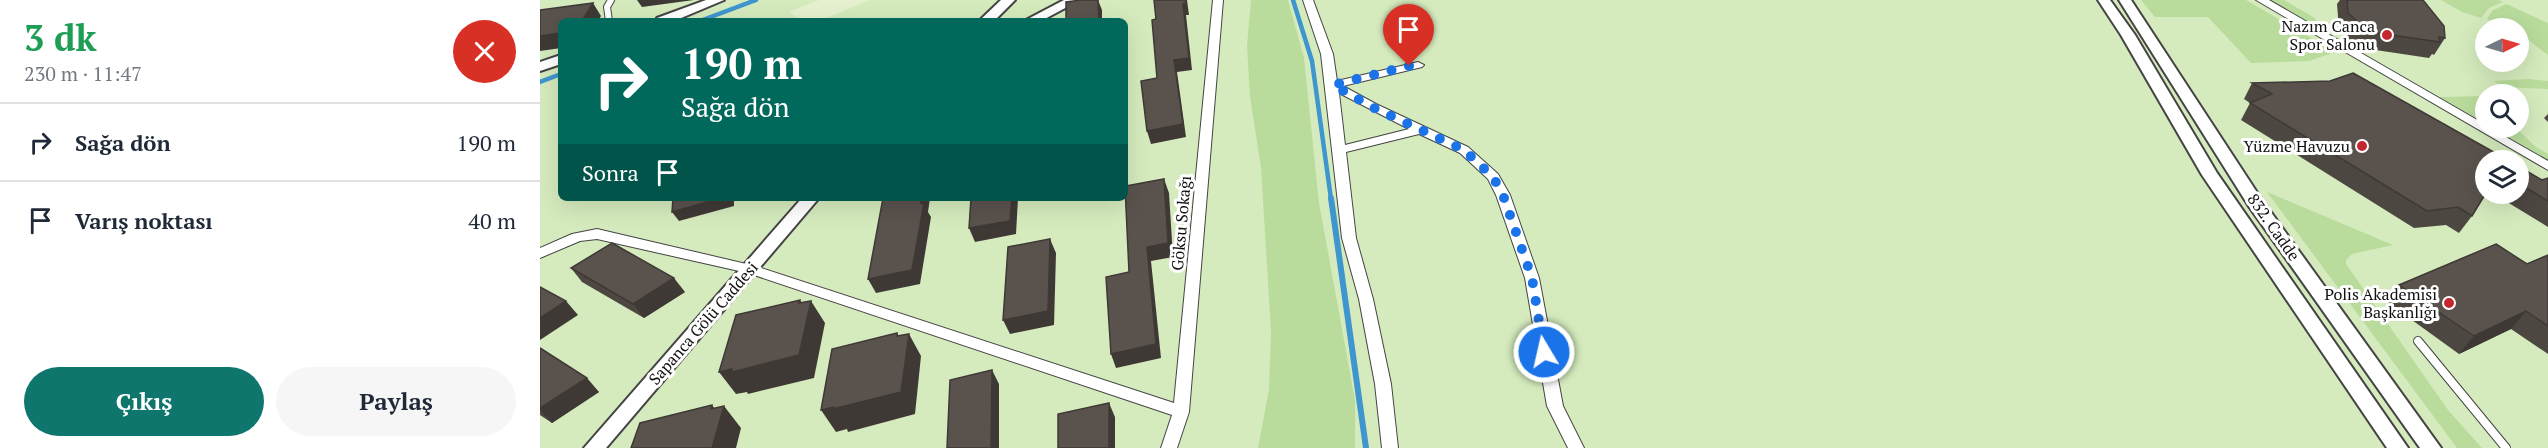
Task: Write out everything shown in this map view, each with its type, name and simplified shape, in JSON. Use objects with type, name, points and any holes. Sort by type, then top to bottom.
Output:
[{"type":"street","points":[[670,18],[718,0]]},
{"type":"street","points":[[989,18],[1009,0]]},
{"type":"street","points":[[1037,18],[1074,0]]},
{"type":"street","name":"Göksu Sokağı","points":[[1169,448],[1182,412],[1218,0]]},
{"type":"street","points":[[1308,0],[1327,54],[1333,85],[1349,238],[1366,299],[1383,384],[1390,448]]},
{"type":"street","name":"832. Cadde","points":[[2104,0],[2240,221],[2398,448]]},
{"type":"street","name":"832. Cadde","points":[[2125,0],[2254,201],[2431,448]]},
{"type":"street","points":[[2261,0],[2548,166]]},
{"type":"street","points":[[540,67],[558,60]]},
{"type":"street","points":[[1333,85],[1418,65]]},
{"type":"street","points":[[1333,85],[1372,107],[1464,150],[1493,177],[1503,195],[1532,278],[1555,406],[1576,448]]},
{"type":"street","points":[[2178,123],[2205,124]]},
{"type":"street","points":[[1340,150],[1405,132],[1422,130]]},
{"type":"street","name":"Sapanca Gölü Caddesi","points":[[594,448],[808,201]]},
{"type":"street","points":[[540,253],[576,237],[597,234],[750,269],[1182,412]]},
{"type":"lane","points":[[609,18],[607,7],[610,0]]},
{"type":"lane","points":[[2418,341],[2506,448]]},
{"type":"green space","points":[[540,0],[2548,0],[2548,448],[540,448]]},
{"type":"green space","points":[[819,0],[869,0],[827,18],[798,18],[789,12]]},
{"type":"green space","points":[[1251,0],[1288,0],[1304,58],[1319,203],[1355,400],[1355,448],[1258,448],[1269,390],[1271,331],[1261,168],[1250,96],[1247,46]]},
{"type":"green space","points":[[2141,0],[2246,0],[2335,52],[2309,61],[2251,63],[2208,17],[2155,17]]},
{"type":"green space","points":[[2267,0],[2284,0],[2313,17],[2331,35],[2330,36]]},
{"type":"green space","points":[[2441,0],[2498,0],[2503,2],[2489,8],[2481,18],[2462,12]]},
{"type":"green space","points":[[2506,4],[2548,23],[2548,55],[2529,41],[2529,18],[2488,18],[2492,11]]},
{"type":"green space","points":[[2528,79],[2548,81],[2548,89],[2529,88],[2529,84],[2498,84],[2494,81]]},
{"type":"green space","points":[[2475,96],[2475,120],[2439,98]]},
{"type":"green space","points":[[2506,138],[2527,138],[2548,154],[2548,162]]},
{"type":"green space","points":[[2267,192],[2393,245],[2352,254],[2346,260],[2346,264],[2448,410],[2482,448],[2457,448]]},
{"type":"building","points":[[1098,0],[1099,18],[1066,18],[1066,2]]},
{"type":"building","points":[[1154,0],[1186,0],[1183,4],[1189,58],[1174,60],[1183,124],[1147,131],[1141,81],[1157,78],[1152,20],[1156,19]]},
{"type":"building","points":[[2347,0],[2423,0],[2444,26],[2445,38],[2439,37],[2440,42],[2378,33],[2373,28],[2361,25],[2348,13]]},
{"type":"building","points":[[593,3],[584,18],[558,18],[558,33],[540,36],[540,10]]},
{"type":"building","name":"Yüzme Havuzu","points":[[2353,73],[2490,150],[2475,150],[2475,204],[2479,204],[2472,216],[2458,207],[2427,211],[2250,103],[2272,94],[2252,83],[2330,81]]},
{"type":"building","points":[[2529,172],[2542,180],[2548,178],[2548,201],[2529,190]]},
{"type":"building","points":[[1164,179],[1168,243],[1147,247],[1156,344],[1111,354],[1106,277],[1129,272],[1126,201],[1128,201],[1128,185]]},
{"type":"building","points":[[673,201],[710,201],[672,212]]},
{"type":"building","points":[[882,201],[921,201],[921,204],[924,203],[912,270],[868,279]]},
{"type":"building","points":[[971,201],[1012,201],[1010,221],[969,228]]},
{"type":"building","points":[[1050,239],[1048,311],[1003,320],[1008,247]]},
{"type":"building","points":[[612,243],[674,278],[633,304],[571,268]]},
{"type":"building","points":[[2496,244],[2527,264],[2548,255],[2548,326],[2526,311],[2474,336],[2399,285]]},
{"type":"building","points":[[540,287],[566,301],[540,318]]},
{"type":"building","points":[[800,300],[799,303],[811,301],[799,355],[732,372],[732,369],[719,372],[736,315]]},
{"type":"building","points":[[897,333],[897,336],[909,334],[901,392],[821,410],[832,349]]},
{"type":"building","points":[[540,348],[587,378],[540,408]]},
{"type":"building","points":[[992,370],[991,448],[947,448],[950,380]]},
{"type":"building","points":[[1109,403],[1109,448],[1058,448],[1058,414]]},
{"type":"building","points":[[712,405],[711,409],[724,406],[712,448],[631,448],[640,423]]},
{"type":"waterway","points":[[708,18],[756,0]]},
{"type":"waterway","points":[[1293,0],[1312,61],[1331,199]]},
{"type":"waterway","points":[[540,82],[558,75]]},
{"type":"waterway","points":[[1331,198],[1366,448]]},
{"type":"place","name":"Nazım Canca Spor Salonu","points":[[2387,35]]},
{"type":"place","name":"Yüzme Havuzu","points":[[2362,146]]},
{"type":"place","name":"Polis Akademisi Başkanlığı","points":[[2449,303]]},
{"type":"route","points":[[1409,66],[1333,85],[1372,107],[1464,150],[1493,177],[1503,195],[1532,278],[1544,352]]}]
